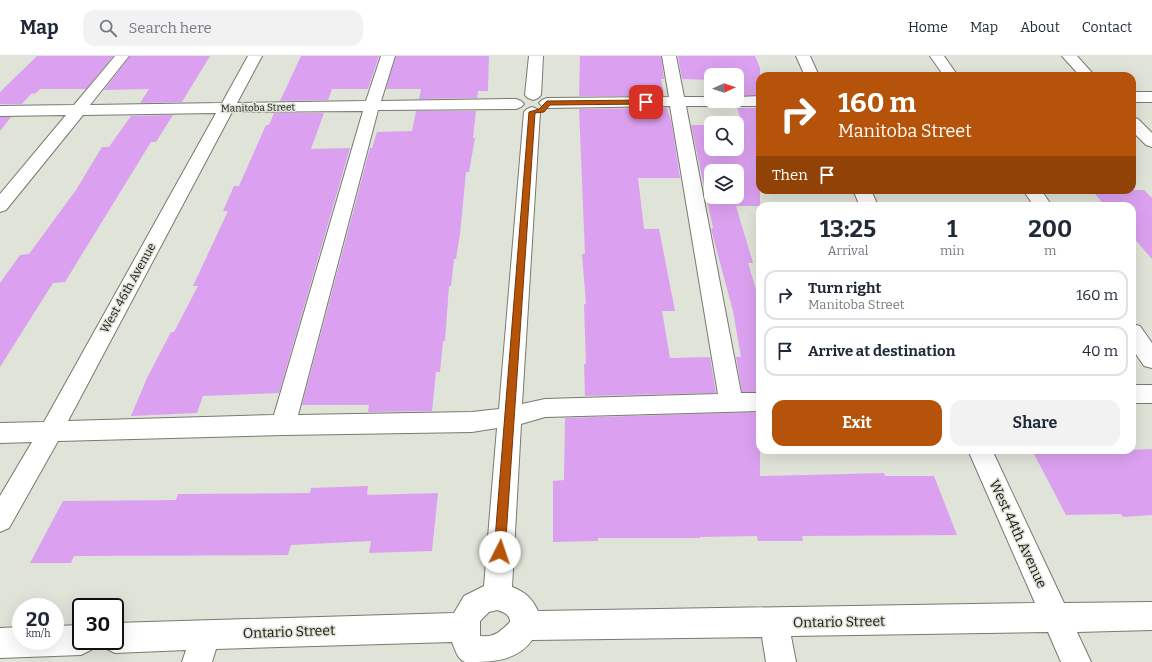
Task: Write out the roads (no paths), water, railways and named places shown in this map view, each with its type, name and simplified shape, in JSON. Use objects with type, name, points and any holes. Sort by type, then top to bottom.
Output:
[{"type":"street","points":[[0,206],[122,56]]},
{"type":"street","name":"West 46th Avenue","points":[[0,520],[51,431],[255,56]]},
{"type":"street","points":[[284,425],[372,106],[388,56]]},
{"type":"street","points":[[497,596],[536,56]]},
{"type":"street","points":[[668,56],[732,403]]},
{"type":"street","points":[[803,56],[810,72]]},
{"type":"street","points":[[937,56],[948,72]]},
{"type":"street","points":[[1069,56],[1084,72]]},
{"type":"street","points":[[1136,97],[1152,97]]},
{"type":"street","name":"Manitoba Street","points":[[0,111],[756,101]]},
{"type":"street","points":[[1136,126],[1152,142]]},
{"type":"street","points":[[1136,338],[1152,360]]},
{"type":"street","points":[[1136,394],[1152,394]]},
{"type":"street","points":[[0,433],[284,425],[472,422],[510,417],[545,408],[756,402]]},
{"type":"street","name":"West 44th Avenue","points":[[982,454],[1076,662]]},
{"type":"street","points":[[497,596],[508,599],[517,605],[523,615],[525,626],[522,638],[516,649],[505,656],[493,660],[481,656],[471,649],[465,639],[464,627],[468,616],[475,605],[485,599],[497,596]]},
{"type":"street","name":"Ontario Street","points":[[525,626],[1152,616]]},
{"type":"street","points":[[774,623],[781,662]]},
{"type":"street","name":"Ontario Street","points":[[124,638],[464,627]]},
{"type":"street","points":[[197,662],[205,635]]},
{"type":"street","points":[[0,643],[12,643]]}]
